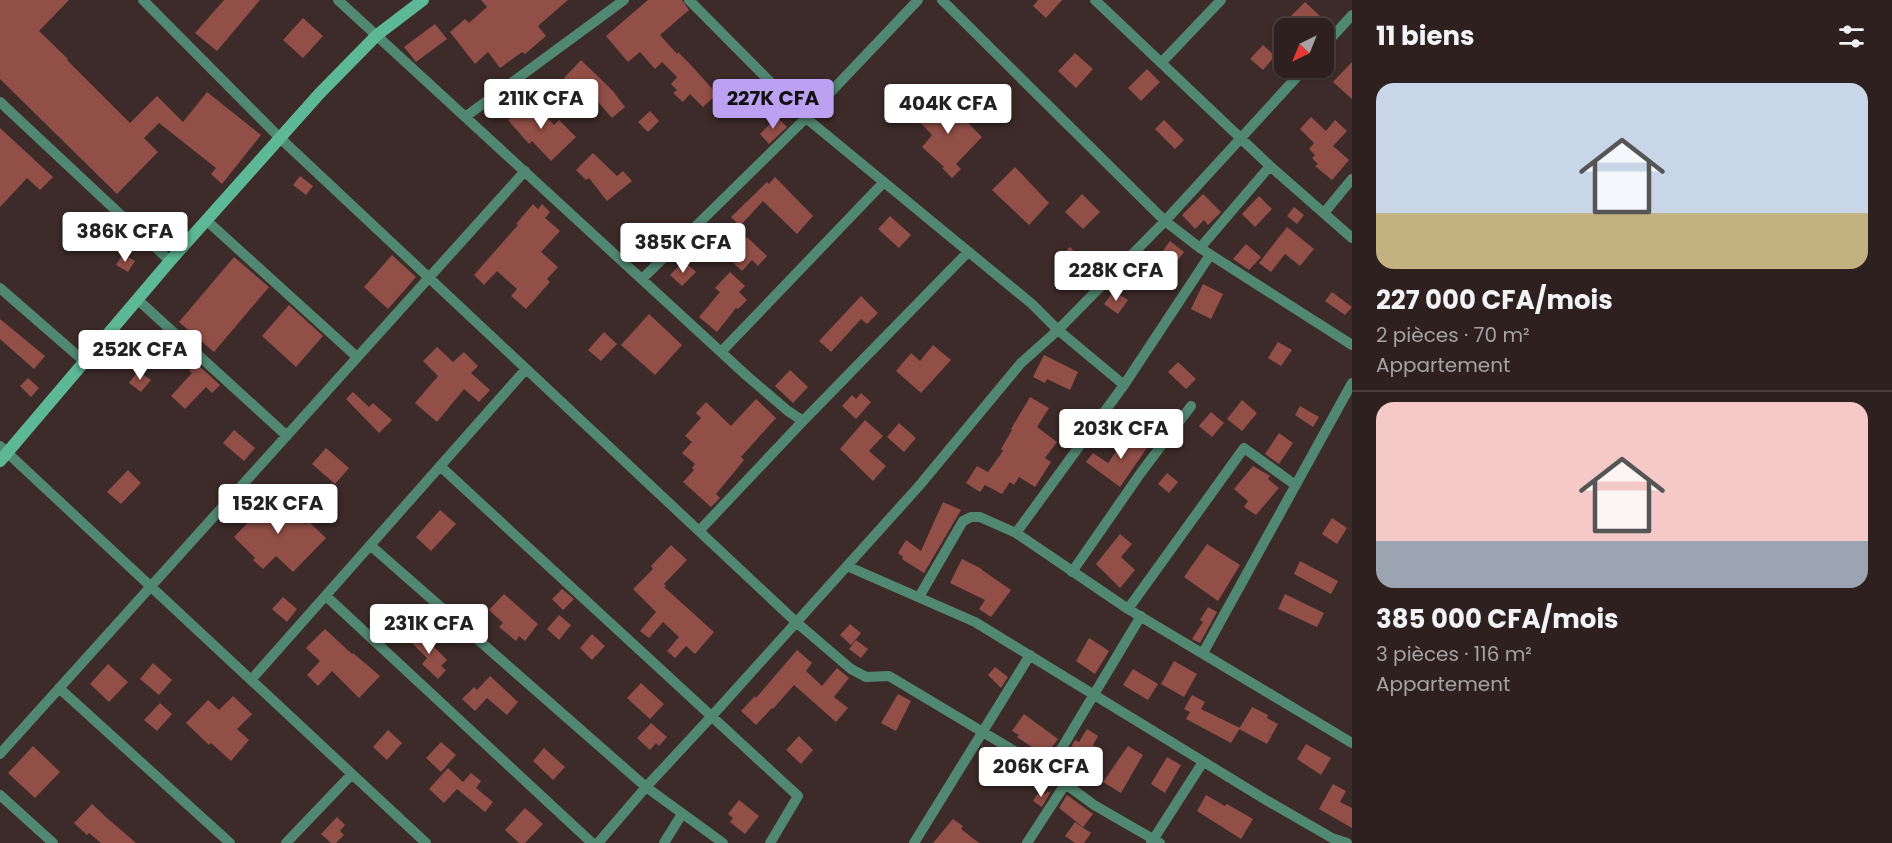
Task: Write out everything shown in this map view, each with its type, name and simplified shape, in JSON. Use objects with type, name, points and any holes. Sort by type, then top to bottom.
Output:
[{"type":"street","points":[[143,0],[280,138],[796,622],[851,669],[866,677],[889,676],[1048,771],[1094,805],[1155,842],[1203,762]]},
{"type":"street","points":[[338,0],[775,402],[803,421]]},
{"type":"street","points":[[423,0],[377,35],[280,138],[170,261],[85,362],[2,453],[151,586],[426,843]]},
{"type":"street","points":[[465,117],[624,0]]},
{"type":"street","points":[[689,0],[806,118],[1032,304],[1058,330],[1124,385]]},
{"type":"street","points":[[642,279],[806,118],[918,0]]},
{"type":"street","points":[[942,0],[1165,221],[1210,255],[1352,345]]},
{"type":"street","points":[[1095,0],[1270,166],[1352,238]]},
{"type":"street","points":[[1161,63],[1221,0]]},
{"type":"street","points":[[1334,35],[1352,15]]},
{"type":"street","points":[[598,843],[919,486],[1021,363],[1058,330],[1165,221],[1296,78]]},
{"type":"street","points":[[0,102],[170,261]]},
{"type":"street","points":[[1200,248],[1270,166]]},
{"type":"street","points":[[0,754],[525,171]]},
{"type":"street","points":[[1324,213],[1352,179]]},
{"type":"street","points":[[721,352],[884,182]]},
{"type":"street","points":[[206,220],[357,357]]},
{"type":"street","points":[[699,531],[968,252]]},
{"type":"street","points":[[1016,533],[1124,385],[1210,255]]},
{"type":"street","points":[[0,288],[85,362]]},
{"type":"street","points":[[137,300],[287,436]]},
{"type":"street","points":[[251,680],[526,369]]},
{"type":"street","points":[[1203,653],[1294,484],[1352,383]]},
{"type":"street","points":[[1072,572],[1140,474],[1191,406]]},
{"type":"street","points":[[1128,609],[1244,448],[1294,484]]},
{"type":"street","points":[[440,466],[798,796],[770,843]]},
{"type":"street","points":[[919,597],[963,521],[971,517],[980,517],[1016,533],[1128,609],[1352,743]]},
{"type":"street","points":[[370,545],[646,787],[723,843]]},
{"type":"street","points":[[847,566],[975,622],[1266,801],[1332,838],[1347,843]]},
{"type":"street","points":[[326,596],[592,843]]},
{"type":"street","points":[[1048,771],[1141,616]]},
{"type":"street","points":[[914,843],[1030,655]]},
{"type":"street","points":[[59,688],[230,843]]},
{"type":"street","points":[[286,843],[352,774]]},
{"type":"street","points":[[1027,843],[1066,783]]},
{"type":"street","points":[[0,795],[53,843]]},
{"type":"street","points":[[664,843],[682,814]]},
{"type":"building","points":[[0,0],[69,0],[39,31],[130,123],[157,96],[183,122],[207,92],[261,135],[222,184],[211,174],[216,168],[159,123],[144,138],[158,152],[117,194],[0,79]]},
{"type":"building","points":[[224,0],[260,0],[217,51],[195,33]]},
{"type":"building","points":[[481,0],[568,0],[538,26],[546,36],[525,54],[522,52],[500,68],[488,52],[475,64],[450,32],[465,19],[469,23],[487,7]]},
{"type":"building","points":[[648,0],[682,0],[689,10],[660,35],[717,94],[703,107],[690,94],[683,102],[673,93],[677,90],[671,84],[677,77],[662,62],[655,69],[640,52],[628,62],[606,36]]},
{"type":"building","points":[[1038,0],[1062,0],[1046,18],[1033,6]]},
{"type":"building","points":[[1305,2],[1321,17],[1320,18],[1289,18]]},
{"type":"building","points":[[303,18],[323,36],[303,58],[283,40]]},
{"type":"building","points":[[435,24],[447,39],[416,62],[404,47]]},
{"type":"building","points":[[1263,45],[1274,55],[1263,70],[1250,59]]},
{"type":"building","points":[[1075,53],[1093,69],[1076,88],[1058,71]]},
{"type":"building","points":[[581,60],[613,91],[625,107],[612,118],[592,95],[588,100],[564,78]]},
{"type":"building","points":[[1352,62],[1352,99],[1333,82]]},
{"type":"building","points":[[1147,69],[1160,82],[1141,101],[1128,88]]},
{"type":"building","points":[[943,94],[982,137],[956,164],[961,169],[952,178],[942,168],[944,167],[922,147],[932,135],[918,120]]},
{"type":"building","points":[[531,99],[554,125],[559,120],[576,137],[551,161],[532,141],[529,144],[508,120]]},
{"type":"building","points":[[650,111],[659,121],[648,132],[638,122]]},
{"type":"building","points":[[777,117],[787,127],[769,144],[760,134]]},
{"type":"building","points":[[1311,117],[1326,131],[1335,120],[1347,131],[1333,146],[1349,160],[1332,180],[1315,166],[1318,164],[1312,158],[1315,155],[1309,149],[1314,143],[1300,129]]},
{"type":"building","points":[[1164,120],[1184,140],[1175,149],[1155,129]]},
{"type":"building","points":[[0,128],[53,177],[40,190],[27,178],[0,207]]},
{"type":"building","points":[[593,153],[617,176],[623,171],[632,181],[607,201],[589,178],[586,180],[576,170]]},
{"type":"building","points":[[1015,167],[1049,203],[1029,225],[992,190]]},
{"type":"building","points":[[300,176],[313,186],[306,195],[293,185]]},
{"type":"building","points":[[775,177],[813,216],[797,234],[763,201],[740,226],[731,217]]},
{"type":"building","points":[[1082,194],[1100,212],[1083,229],[1065,212]]},
{"type":"building","points":[[1203,194],[1221,212],[1208,225],[1204,220],[1195,229],[1182,215]]},
{"type":"building","points":[[1259,196],[1272,209],[1255,227],[1242,214]]},
{"type":"building","points":[[533,204],[538,209],[542,204],[550,212],[545,218],[560,231],[541,252],[558,267],[547,279],[550,282],[526,309],[511,296],[517,289],[497,271],[484,285],[474,275],[518,225],[516,224]]},
{"type":"building","points":[[1294,207],[1304,215],[1297,224],[1287,216]]},
{"type":"building","points":[[890,216],[911,235],[899,248],[878,229]]},
{"type":"building","points":[[1287,227],[1314,249],[1300,266],[1285,254],[1271,272],[1259,263]]},
{"type":"building","points":[[747,237],[767,256],[758,266],[752,260],[742,271],[728,258]]},
{"type":"building","points":[[1170,241],[1184,252],[1166,277],[1151,267]]},
{"type":"building","points":[[1246,244],[1261,257],[1249,270],[1233,259]]},
{"type":"building","points":[[1070,247],[1098,276],[1086,288],[1082,284],[1078,289],[1054,263]]},
{"type":"building","points":[[123,254],[135,261],[128,272],[116,265]]},
{"type":"building","points":[[392,255],[416,277],[388,309],[364,287]]},
{"type":"building","points":[[234,257],[269,287],[214,352],[179,322]]},
{"type":"building","points":[[684,261],[696,272],[682,286],[670,275]]},
{"type":"building","points":[[730,272],[745,286],[739,292],[747,300],[738,309],[736,308],[717,332],[699,317],[720,292],[715,288]]},
{"type":"building","points":[[1203,284],[1223,294],[1211,319],[1191,309]]},
{"type":"building","points":[[1114,291],[1128,300],[1118,314],[1104,304]]},
{"type":"building","points":[[1332,292],[1352,307],[1345,315],[1325,301]]},
{"type":"building","points":[[861,296],[878,313],[867,324],[861,319],[831,352],[819,341]]},
{"type":"building","points":[[289,305],[323,336],[296,367],[262,336]]},
{"type":"building","points":[[649,314],[682,345],[655,375],[621,345]]},
{"type":"building","points":[[0,319],[45,356],[34,369],[0,339]]},
{"type":"building","points":[[604,332],[617,344],[601,361],[588,350]]},
{"type":"building","points":[[1278,342],[1292,350],[1281,366],[1268,358]]},
{"type":"building","points":[[933,345],[951,360],[921,393],[896,371],[911,353],[920,361]]},
{"type":"building","points":[[437,347],[453,362],[464,352],[478,366],[471,373],[490,390],[479,402],[464,389],[437,422],[415,403],[438,376],[423,361]]},
{"type":"building","points":[[1044,355],[1078,372],[1070,390],[1047,379],[1045,383],[1033,377]]},
{"type":"building","points":[[1178,362],[1196,379],[1186,389],[1168,372]]},
{"type":"building","points":[[197,364],[220,385],[212,393],[206,387],[185,409],[171,396]]},
{"type":"building","points":[[790,370],[808,387],[793,403],[775,386]]},
{"type":"building","points":[[138,371],[151,380],[141,392],[129,383]]},
{"type":"building","points":[[28,378],[39,388],[31,397],[20,386]]},
{"type":"building","points":[[353,392],[369,407],[373,403],[392,420],[379,433],[346,399]]},
{"type":"building","points":[[861,393],[871,402],[856,419],[842,406],[852,395],[856,399]]},
{"type":"building","points":[[1030,397],[1049,408],[1037,427],[1057,442],[1045,458],[1051,462],[1035,487],[1019,477],[1014,485],[1010,482],[1002,494],[985,485],[980,492],[966,483],[977,466],[988,472],[1003,451],[1001,449],[1011,429]]},
{"type":"building","points":[[756,399],[776,418],[741,457],[744,460],[716,494],[720,498],[711,507],[683,482],[694,470],[692,468],[695,464],[682,453],[692,442],[685,436],[701,418],[696,413],[706,402],[731,426]]},
{"type":"building","points":[[1242,400],[1257,413],[1242,431],[1227,419]]},
{"type":"building","points":[[1300,406],[1319,417],[1313,427],[1295,415]]},
{"type":"building","points":[[1211,412],[1224,423],[1212,437],[1199,426]]},
{"type":"building","points":[[865,420],[883,436],[869,451],[886,466],[873,481],[840,449]]},
{"type":"building","points":[[899,423],[916,438],[904,452],[887,437]]},
{"type":"building","points":[[234,430],[255,448],[244,461],[223,443]]},
{"type":"building","points":[[1130,432],[1149,445],[1120,487],[1086,462],[1093,453],[1108,463]]},
{"type":"building","points":[[1279,433],[1293,443],[1279,464],[1265,454]]},
{"type":"building","points":[[326,448],[349,468],[335,484],[312,464]]},
{"type":"building","points":[[1253,466],[1270,476],[1268,479],[1279,488],[1256,515],[1244,507],[1248,501],[1234,489]]},
{"type":"building","points":[[128,470],[141,483],[121,504],[107,492]]},
{"type":"building","points":[[1167,473],[1178,482],[1169,493],[1158,484]]},
{"type":"building","points":[[259,496],[263,500],[266,497],[280,510],[285,504],[305,524],[308,521],[326,538],[293,572],[276,556],[263,569],[234,537],[255,515],[248,509]]},
{"type":"building","points":[[943,502],[961,510],[924,573],[902,559],[903,557],[898,553],[906,540],[921,551]]},
{"type":"building","points":[[440,510],[456,524],[431,551],[416,537]]},
{"type":"building","points":[[1332,518],[1347,528],[1337,544],[1322,534]]},
{"type":"building","points":[[1120,534],[1132,544],[1121,557],[1135,570],[1120,588],[1096,564]]},
{"type":"building","points":[[1207,544],[1240,565],[1218,601],[1184,577]]},
{"type":"building","points":[[671,545],[687,560],[664,584],[666,586],[664,587],[714,632],[695,654],[686,646],[675,658],[667,651],[679,637],[663,622],[649,638],[640,631],[656,612],[633,589],[653,569],[651,566]]},
{"type":"building","points":[[962,559],[982,569],[1011,590],[991,617],[979,609],[985,600],[950,583]]},
{"type":"building","points":[[1300,561],[1338,581],[1331,594],[1294,574]]},
{"type":"building","points":[[562,589],[574,599],[563,610],[552,599]]},
{"type":"building","points":[[504,594],[538,624],[525,641],[519,636],[516,641],[499,627],[503,623],[489,610]]},
{"type":"building","points":[[1285,594],[1324,613],[1317,627],[1278,609]]},
{"type":"building","points":[[283,597],[297,609],[287,622],[272,609]]},
{"type":"building","points":[[1208,607],[1217,612],[1200,643],[1192,639],[1203,622],[1200,620]]},
{"type":"building","points":[[559,615],[571,625],[559,640],[547,629]]},
{"type":"building","points":[[850,624],[861,633],[851,645],[840,635]]},
{"type":"building","points":[[325,629],[380,676],[359,698],[332,671],[318,686],[307,675],[320,661],[306,648]]},
{"type":"building","points":[[417,630],[447,660],[441,666],[446,670],[438,679],[422,664],[427,658],[408,639]]},
{"type":"building","points":[[592,634],[605,646],[592,660],[580,648]]},
{"type":"building","points":[[1089,638],[1109,651],[1095,674],[1076,661]]},
{"type":"building","points":[[856,640],[868,649],[861,658],[849,649]]},
{"type":"building","points":[[797,650],[812,663],[806,671],[822,686],[837,668],[849,678],[834,697],[848,708],[836,722],[794,685],[756,725],[741,711],[755,696],[756,698]]},
{"type":"building","points":[[1174,661],[1197,674],[1184,697],[1161,684]]},
{"type":"building","points":[[153,663],[172,680],[159,695],[140,679]]},
{"type":"building","points":[[108,664],[128,682],[109,702],[90,684]]},
{"type":"building","points":[[995,667],[1008,677],[1001,688],[988,675]]},
{"type":"building","points":[[1133,669],[1158,684],[1148,700],[1123,685]]},
{"type":"building","points":[[490,676],[518,702],[507,715],[487,698],[475,711],[462,699],[474,687],[477,690]]},
{"type":"building","points":[[641,683],[664,704],[650,719],[627,698]]},
{"type":"building","points":[[898,694],[911,701],[896,731],[881,723]]},
{"type":"building","points":[[1192,695],[1205,702],[1201,709],[1240,728],[1231,743],[1186,719],[1190,712],[1184,709]]},
{"type":"building","points":[[233,696],[252,714],[237,729],[249,740],[231,761],[211,743],[209,745],[186,723],[208,700],[219,710]]},
{"type":"building","points":[[160,703],[172,714],[157,731],[144,720]]},
{"type":"building","points":[[1252,707],[1268,715],[1267,718],[1278,724],[1267,744],[1239,729]]},
{"type":"building","points":[[1024,714],[1058,739],[1045,756],[1012,731]]},
{"type":"building","points":[[651,723],[667,737],[659,746],[656,743],[650,750],[637,738]]},
{"type":"building","points":[[1087,729],[1098,736],[1093,745],[1098,749],[1089,764],[1078,757],[1074,762],[1066,756],[1075,740],[1079,742]]},
{"type":"building","points":[[388,730],[402,743],[387,760],[373,747]]},
{"type":"building","points":[[799,736],[813,750],[801,764],[786,750]]},
{"type":"building","points":[[441,742],[456,755],[441,772],[426,758]]},
{"type":"building","points":[[1306,744],[1331,758],[1321,775],[1297,759]]},
{"type":"building","points":[[33,746],[60,772],[35,798],[8,773]]},
{"type":"building","points":[[1128,746],[1143,755],[1121,793],[1103,782]]},
{"type":"building","points":[[544,748],[565,767],[553,780],[533,761]]},
{"type":"building","points":[[1167,757],[1181,765],[1165,793],[1151,784]]},
{"type":"building","points":[[448,768],[463,782],[471,773],[481,781],[476,788],[493,802],[485,812],[457,789],[444,803],[429,789]]},
{"type":"building","points":[[1333,784],[1346,791],[1340,802],[1352,808],[1352,828],[1319,809]]},
{"type":"building","points":[[1040,790],[1046,794],[1047,791],[1050,793],[1042,807],[1033,801]]},
{"type":"building","points":[[1067,795],[1093,814],[1083,827],[1059,808]]},
{"type":"building","points":[[1206,795],[1253,819],[1241,839],[1197,811]]},
{"type":"building","points":[[739,800],[759,816],[745,834],[730,822],[733,818],[728,814]]},
{"type":"building","points":[[92,804],[136,843],[101,843],[89,833],[87,835],[74,823]]},
{"type":"building","points":[[525,808],[543,824],[525,843],[519,843],[505,830]]},
{"type":"building","points":[[337,817],[345,825],[340,831],[344,835],[336,843],[331,843],[321,834]]},
{"type":"building","points":[[953,819],[963,826],[961,829],[979,843],[933,843]]},
{"type":"building","points":[[1075,822],[1091,833],[1084,843],[1075,843],[1065,836]]}]
